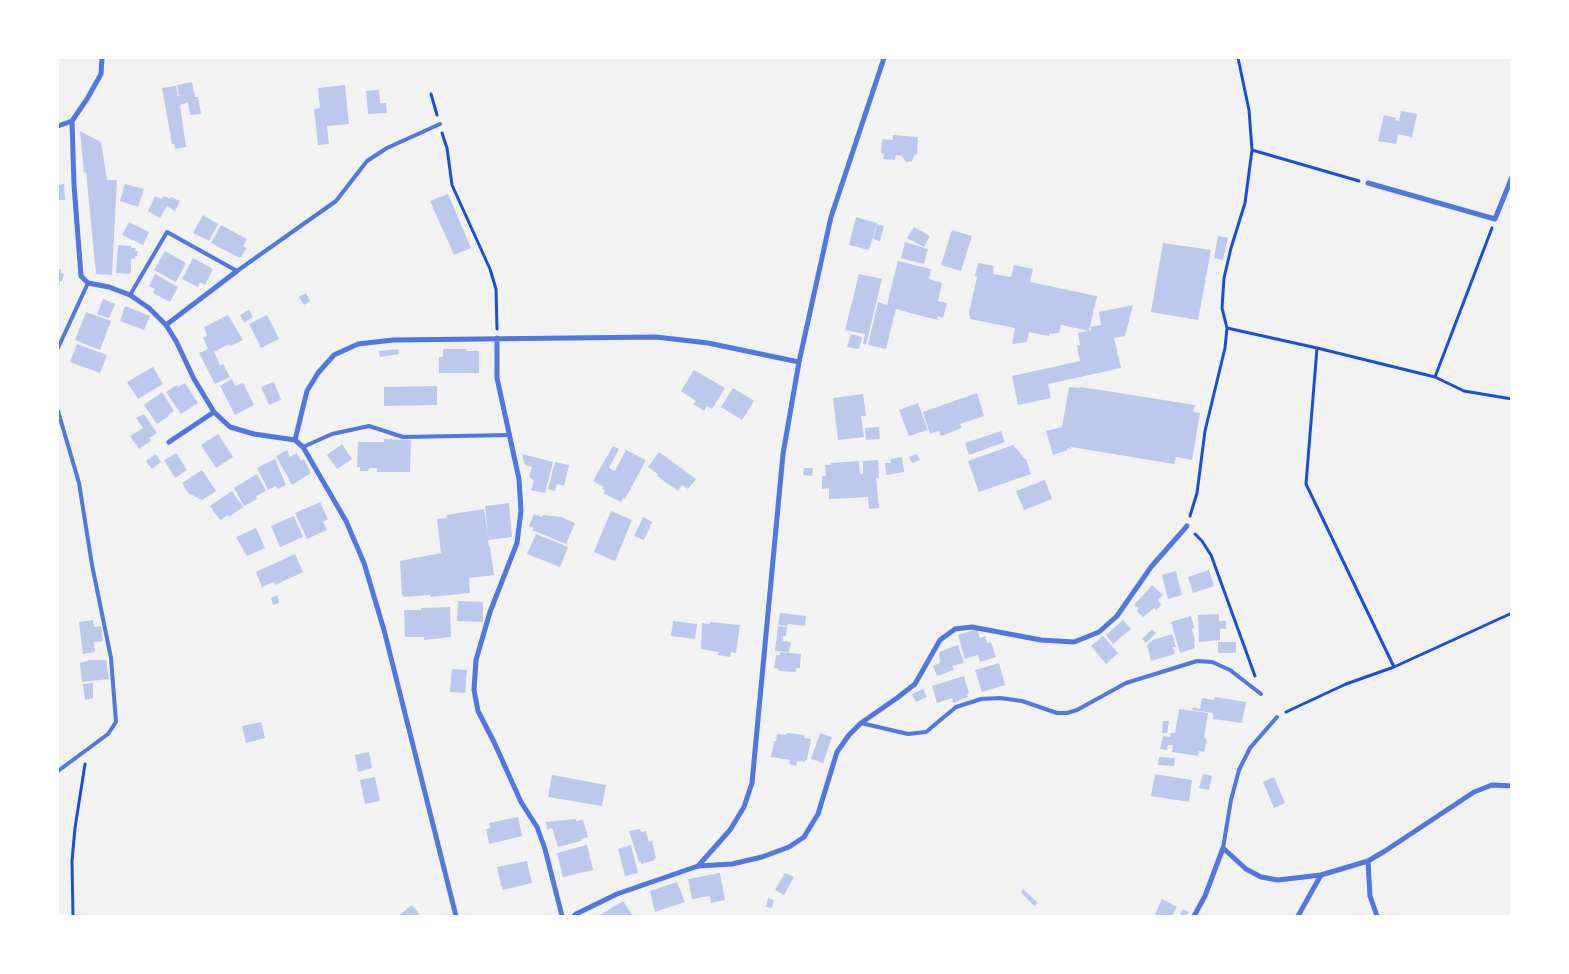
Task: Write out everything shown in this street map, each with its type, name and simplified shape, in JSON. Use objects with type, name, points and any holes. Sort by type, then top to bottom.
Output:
[{"type":"street","points":[[58,126],[72,121],[88,99],[101,74],[102,58]]},
{"type":"street","points":[[698,866],[730,830],[744,807],[752,783],[783,454],[799,362],[831,217],[884,58]]},
{"type":"street","points":[[72,121],[74,185],[81,276],[88,283],[109,287],[130,296],[150,308],[166,325],[176,341],[194,380],[214,412],[230,426],[254,434],[295,440],[303,447],[346,521],[364,563],[384,630],[456,916]]},
{"type":"street","points":[[1368,183],[1495,219],[1512,177]]},
{"type":"street","points":[[166,325],[237,271]]},
{"type":"street","points":[[295,440],[307,391],[318,372],[334,356],[358,344],[393,340],[656,337],[708,342],[799,362]]},
{"type":"street","points":[[497,338],[498,378],[519,479],[521,510],[517,544],[490,612],[476,660],[474,690],[478,712],[494,742],[521,802],[537,827],[562,916]]},
{"type":"street","points":[[169,442],[214,412]]},
{"type":"street","points":[[574,916],[617,894],[698,866],[732,864],[762,857],[789,847],[804,837],[818,814],[838,752],[849,735],[861,723],[915,684],[940,640],[956,629],[972,627],[1041,640],[1074,642],[1098,632],[1117,616],[1151,567],[1187,526]]},
{"type":"street","points":[[1194,916],[1205,896],[1223,848],[1246,869],[1261,877],[1278,880],[1321,875],[1368,861],[1385,852],[1474,792],[1492,785],[1512,786]]},
{"type":"street","points":[[1368,861],[1370,896],[1377,916]]},
{"type":"street","points":[[1298,916],[1321,875]]},
{"type":"lane","points":[[130,296],[167,232],[237,271],[336,201],[367,161],[387,148],[440,124]]},
{"type":"lane","points":[[58,348],[88,283]]},
{"type":"lane","points":[[58,411],[79,483],[92,564],[111,658],[116,722],[108,734],[58,771]]},
{"type":"lane","points":[[303,447],[332,434],[369,426],[403,437],[510,436]]},
{"type":"lane","points":[[861,723],[908,734],[926,732],[956,707],[980,699],[1000,698],[1022,701],[1057,713],[1067,713],[1077,710],[1126,683],[1197,661],[1212,662],[1230,670],[1262,694]]},
{"type":"lane","points":[[1223,848],[1231,800],[1239,770],[1250,748],[1277,717]]},
{"type":"path","points":[[1237,58],[1249,110],[1252,150],[1245,203],[1224,278],[1222,308],[1227,328],[1225,348],[1205,431],[1197,493],[1187,526],[1202,540],[1211,555],[1262,694]]},
{"type":"path","points":[[431,94],[447,148],[452,185],[490,269],[496,289],[497,338]]},
{"type":"path","points":[[1252,150],[1368,183]]},
{"type":"path","points":[[1435,377],[1495,219]]},
{"type":"path","points":[[1227,328],[1435,377],[1464,391],[1512,399]]},
{"type":"path","points":[[1318,348],[1306,484],[1394,667]]},
{"type":"path","points":[[1277,717],[1346,684],[1394,667],[1512,613]]},
{"type":"path","points":[[73,916],[72,861],[75,828],[86,765],[83,754]]},
{"type":"building","points":[[192,82],[195,97],[198,97],[201,114],[190,115],[188,102],[180,105],[186,147],[175,149],[174,144],[172,144],[162,88],[176,86],[178,95],[176,96],[183,95],[179,95],[177,85]]},
{"type":"building","points":[[345,85],[349,124],[327,126],[329,144],[318,145],[314,109],[320,108],[318,88]]},
{"type":"building","points":[[379,90],[380,103],[386,103],[387,113],[368,114],[366,91]]},
{"type":"building","points":[[1401,111],[1417,114],[1412,137],[1398,134],[1396,144],[1378,141],[1384,115],[1396,118],[1395,120],[1399,121]]},
{"type":"building","points":[[80,131],[101,142],[107,180],[117,180],[112,275],[96,274]]},
{"type":"building","points":[[893,135],[918,137],[917,155],[915,154],[912,161],[906,162],[902,156],[896,155],[895,160],[883,159],[884,154],[881,153],[882,139],[893,140]]},
{"type":"building","points":[[64,184],[65,200],[58,200],[58,185]]},
{"type":"building","points":[[125,184],[144,189],[138,207],[120,201]]},
{"type":"building","points":[[448,194],[471,248],[454,255],[430,201]]},
{"type":"building","points":[[155,196],[161,199],[164,196],[170,199],[171,197],[180,201],[175,211],[167,206],[160,218],[148,211]]},
{"type":"building","points":[[203,215],[218,224],[209,241],[193,233]]},
{"type":"building","points":[[856,217],[877,223],[869,250],[849,245]]},
{"type":"building","points":[[129,222],[149,232],[143,245],[122,235]]},
{"type":"building","points":[[877,224],[884,226],[880,241],[873,239]]},
{"type":"building","points":[[221,225],[247,239],[243,246],[247,248],[240,258],[211,243]]},
{"type":"building","points":[[914,227],[930,236],[924,247],[907,238]]},
{"type":"building","points":[[952,230],[972,236],[961,271],[941,265]]},
{"type":"building","points":[[1218,236],[1228,238],[1223,260],[1214,258]]},
{"type":"building","points":[[905,242],[928,249],[924,264],[901,258]]},
{"type":"building","points":[[1163,243],[1211,250],[1198,320],[1151,312]]},
{"type":"building","points":[[118,245],[131,246],[131,248],[136,248],[135,251],[138,251],[135,259],[131,258],[131,272],[129,274],[116,273]]},
{"type":"building","points":[[165,251],[186,263],[176,282],[154,270]]},
{"type":"building","points":[[193,258],[213,269],[205,285],[200,282],[198,287],[182,279]]},
{"type":"building","points":[[898,261],[931,269],[929,279],[942,283],[938,301],[947,303],[943,318],[938,316],[937,320],[896,309],[886,349],[868,345],[878,302],[887,305]]},
{"type":"building","points":[[978,263],[994,266],[993,274],[1011,277],[1014,265],[1033,269],[1030,282],[1097,296],[1089,331],[1061,325],[1059,333],[1049,334],[1049,336],[1029,332],[1027,342],[1012,344],[1015,328],[970,319],[969,312],[977,277],[975,276]]},
{"type":"building","points":[[58,269],[61,269],[61,273],[64,274],[58,289]]},
{"type":"building","points":[[155,274],[178,287],[170,302],[153,293],[155,289],[149,286]]},
{"type":"building","points":[[859,274],[882,279],[866,345],[863,344],[865,334],[845,330]]},
{"type":"building","points":[[306,293],[310,301],[304,305],[299,297]]},
{"type":"building","points":[[103,299],[115,304],[109,318],[97,314]]},
{"type":"building","points":[[1133,305],[1125,336],[1114,338],[1121,368],[1048,384],[1051,398],[1018,405],[1012,376],[1080,361],[1077,346],[1080,345],[1078,333],[1091,330],[1090,327],[1101,325],[1099,312]]},
{"type":"building","points":[[125,306],[150,316],[144,330],[120,321]]},
{"type":"building","points":[[249,310],[253,317],[244,323],[240,315]]},
{"type":"building","points":[[86,312],[111,321],[100,350],[75,340]]},
{"type":"building","points":[[228,315],[243,340],[230,346],[229,344],[214,352],[220,365],[223,364],[230,377],[215,384],[199,353],[208,349],[203,338],[207,335],[204,327]]},
{"type":"building","points":[[267,315],[279,339],[261,348],[249,324]]},
{"type":"building","points":[[851,334],[862,337],[859,349],[847,347]]},
{"type":"building","points":[[77,344],[107,355],[100,373],[70,362]]},
{"type":"building","points":[[398,349],[399,354],[380,357],[379,351]]},
{"type":"building","points":[[443,349],[479,351],[479,373],[439,373],[439,357],[443,357]]},
{"type":"building","points":[[153,367],[163,384],[138,399],[127,382]]},
{"type":"building","points":[[694,370],[725,388],[712,409],[707,406],[704,411],[693,404],[696,401],[681,391]]},
{"type":"building","points":[[232,379],[235,386],[243,383],[254,405],[235,415],[220,386]]},
{"type":"building","points":[[274,382],[281,400],[269,405],[261,387]]},
{"type":"building","points":[[185,383],[198,403],[181,414],[166,392],[177,385],[178,387]]},
{"type":"building","points":[[437,386],[437,405],[384,406],[384,387]]},
{"type":"building","points":[[1069,387],[1081,387],[1195,405],[1193,412],[1200,413],[1192,460],[1176,457],[1174,464],[1071,447],[1071,449],[1067,448],[1068,450],[1053,455],[1046,431],[1062,427]]},
{"type":"building","points":[[733,388],[754,401],[742,420],[721,407]]},
{"type":"building","points":[[162,392],[174,411],[157,424],[144,405]]},
{"type":"building","points":[[977,393],[984,416],[960,424],[962,428],[941,436],[939,431],[930,434],[923,412]]},
{"type":"building","points":[[863,394],[866,416],[861,416],[864,437],[838,440],[833,398]]},
{"type":"building","points":[[918,403],[928,430],[909,436],[899,410]]},
{"type":"building","points":[[144,414],[157,433],[149,438],[151,441],[139,449],[130,436],[143,428],[136,418]]},
{"type":"building","points":[[879,427],[880,439],[866,440],[865,428]]},
{"type":"building","points":[[1001,431],[1005,442],[969,455],[965,443]]},
{"type":"building","points":[[218,434],[233,457],[216,468],[201,445]]},
{"type":"building","points":[[384,439],[411,440],[410,472],[377,472],[377,468],[360,471],[360,467],[357,467],[358,442],[384,442]]},
{"type":"building","points":[[342,444],[352,459],[337,469],[327,455]]},
{"type":"building","points":[[1013,445],[1026,459],[1031,474],[979,492],[968,461]]},
{"type":"building","points":[[613,446],[619,449],[609,468],[615,471],[626,450],[646,460],[625,499],[623,498],[621,502],[603,493],[605,491],[602,489],[604,487],[593,481]]},
{"type":"building","points":[[287,450],[290,457],[297,453],[301,461],[304,459],[311,473],[292,485],[276,456]]},
{"type":"building","points":[[659,452],[696,479],[688,489],[682,485],[678,491],[648,467]]},
{"type":"building","points":[[176,453],[187,470],[175,478],[164,460]]},
{"type":"building","points":[[156,454],[161,462],[152,469],[146,461]]},
{"type":"building","points":[[522,454],[553,462],[545,493],[531,490],[534,480],[529,477],[532,467],[525,465]]},
{"type":"building","points":[[917,454],[920,460],[912,463],[909,457]]},
{"type":"building","points":[[902,457],[904,472],[886,475],[885,463],[891,463],[890,459]]},
{"type":"building","points":[[275,459],[286,485],[278,489],[276,486],[268,490],[257,468]]},
{"type":"building","points":[[878,460],[879,478],[876,478],[879,508],[869,509],[868,497],[829,499],[829,488],[822,489],[822,476],[826,476],[825,465],[859,461],[860,474],[863,474],[863,461]]},
{"type":"building","points":[[555,462],[569,465],[564,486],[557,484],[555,491],[548,489]]},
{"type":"building","points":[[804,468],[813,468],[812,476],[803,475]]},
{"type":"building","points":[[202,470],[216,491],[202,500],[188,493],[182,483]]},
{"type":"building","points":[[257,474],[266,491],[256,496],[257,499],[244,506],[234,488]]},
{"type":"building","points":[[1045,480],[1052,499],[1024,510],[1016,491]]},
{"type":"building","points":[[232,491],[243,507],[229,517],[228,515],[220,520],[210,506]]},
{"type":"building","points":[[320,502],[328,519],[323,522],[327,530],[307,539],[295,513]]},
{"type":"building","points":[[509,503],[512,537],[488,540],[494,575],[469,578],[470,593],[430,597],[430,595],[404,597],[402,595],[400,561],[441,553],[437,519],[447,518],[446,515],[484,509],[488,533],[485,506]]},
{"type":"building","points":[[611,511],[632,520],[615,561],[594,552]]},
{"type":"building","points":[[534,514],[542,517],[543,515],[561,517],[575,523],[566,544],[532,530],[534,528],[529,526]]},
{"type":"building","points":[[294,516],[303,537],[280,547],[271,526]]},
{"type":"building","points":[[643,517],[652,522],[644,540],[634,536]]},
{"type":"building","points":[[256,528],[265,548],[247,556],[236,537]]},
{"type":"building","points":[[536,534],[568,547],[560,567],[527,554]]},
{"type":"building","points":[[295,554],[303,572],[275,585],[274,582],[262,587],[256,572]]},
{"type":"building","points":[[1209,570],[1214,586],[1193,593],[1188,577]]},
{"type":"building","points":[[1176,571],[1182,595],[1168,599],[1162,575]]},
{"type":"building","points":[[1152,585],[1163,595],[1158,600],[1161,605],[1143,617],[1137,611],[1139,608],[1134,605]]},
{"type":"building","points":[[277,595],[279,603],[273,605],[271,598]]},
{"type":"building","points":[[458,601],[483,602],[483,622],[457,621]]},
{"type":"building","points":[[450,607],[451,637],[424,640],[424,637],[405,637],[404,610]]},
{"type":"building","points":[[780,613],[806,616],[805,626],[778,625]]},
{"type":"building","points":[[1219,614],[1219,621],[1226,621],[1226,629],[1220,629],[1220,640],[1199,642],[1198,615]]},
{"type":"building","points":[[1191,616],[1195,648],[1180,653],[1171,622]]},
{"type":"building","points":[[93,620],[94,627],[101,626],[103,641],[94,642],[95,652],[83,654],[79,622]]},
{"type":"building","points":[[1123,620],[1131,629],[1113,644],[1106,635]]},
{"type":"building","points":[[673,621],[697,624],[695,639],[671,636]]},
{"type":"building","points":[[710,622],[740,625],[736,653],[731,652],[730,657],[718,655],[719,652],[701,649],[702,623],[710,624]]},
{"type":"building","points":[[778,626],[787,627],[786,636],[783,636],[783,641],[791,642],[789,652],[775,651]]},
{"type":"building","points":[[977,629],[980,638],[985,636],[987,643],[991,642],[996,657],[980,662],[978,655],[965,659],[958,635]]},
{"type":"building","points":[[1152,629],[1156,633],[1146,643],[1142,639]]},
{"type":"building","points":[[1172,634],[1176,647],[1173,647],[1175,654],[1151,661],[1147,645],[1153,640]]},
{"type":"building","points":[[1103,636],[1118,653],[1106,664],[1091,646]]},
{"type":"building","points":[[1218,642],[1236,642],[1236,653],[1218,653]]},
{"type":"building","points":[[958,645],[964,663],[952,666],[954,670],[937,676],[933,666],[940,663],[939,652]]},
{"type":"building","points":[[780,652],[801,654],[800,668],[796,668],[796,672],[779,671],[779,669],[774,668],[776,655],[780,655]]},
{"type":"building","points":[[90,660],[106,660],[109,679],[82,682],[80,663]]},
{"type":"building","points":[[999,663],[1005,685],[982,692],[975,670]]},
{"type":"building","points":[[452,669],[467,670],[465,693],[450,692]]},
{"type":"building","points":[[964,676],[969,693],[967,694],[968,697],[953,703],[952,698],[937,703],[932,686]]},
{"type":"building","points":[[93,683],[93,698],[85,700],[83,684]]},
{"type":"building","points":[[923,689],[927,697],[916,702],[912,694]]},
{"type":"building","points":[[1215,697],[1246,702],[1242,723],[1213,719],[1213,713],[1192,710],[1193,707],[1200,709],[1202,698],[1214,700]]},
{"type":"building","points":[[1179,709],[1208,713],[1204,738],[1207,739],[1204,752],[1199,751],[1198,756],[1172,752],[1173,745],[1168,745],[1167,750],[1160,749],[1163,736],[1170,737],[1170,733],[1175,733]]},
{"type":"building","points":[[1163,721],[1169,721],[1167,733],[1162,733]]},
{"type":"building","points":[[261,722],[265,738],[246,743],[242,726]]},
{"type":"building","points":[[787,733],[805,735],[804,738],[811,739],[807,760],[805,762],[797,761],[796,766],[789,764],[790,760],[771,757],[777,734],[786,735]]},
{"type":"building","points":[[820,733],[832,737],[823,763],[811,759]]},
{"type":"building","points":[[369,752],[372,768],[358,772],[355,755]]},
{"type":"building","points":[[1159,757],[1175,758],[1174,766],[1158,765]]},
{"type":"building","points":[[1155,774],[1192,780],[1189,802],[1151,796]]},
{"type":"building","points":[[1203,774],[1212,776],[1209,790],[1199,788]]},
{"type":"building","points":[[552,775],[606,785],[602,806],[548,797]]},
{"type":"building","points":[[375,777],[380,801],[365,804],[360,780]]},
{"type":"building","points":[[1274,777],[1285,803],[1274,808],[1263,782]]},
{"type":"building","points":[[518,817],[522,836],[489,844],[486,829],[490,828],[489,823]]},
{"type":"building","points":[[576,819],[576,821],[583,820],[588,837],[581,839],[581,841],[558,847],[552,828],[547,830],[546,822]]},
{"type":"building","points":[[640,829],[641,832],[646,831],[649,842],[652,841],[656,858],[641,864],[629,831]]},
{"type":"building","points":[[587,845],[593,870],[563,877],[557,853]]},
{"type":"building","points":[[631,845],[638,873],[625,876],[618,849]]},
{"type":"building","points":[[527,861],[532,883],[503,890],[497,867]]},
{"type":"building","points":[[720,873],[725,900],[711,903],[710,896],[692,899],[688,879]]},
{"type":"building","points":[[785,873],[794,877],[784,895],[775,890]]},
{"type":"building","points":[[677,882],[685,902],[655,912],[650,891]]},
{"type":"building","points":[[1023,889],[1038,903],[1034,906],[1021,892]]},
{"type":"building","points":[[768,898],[774,900],[772,908],[766,907]]},
{"type":"building","points":[[1162,899],[1177,907],[1172,916],[1154,916]]},
{"type":"building","points":[[623,901],[633,916],[600,915]]},
{"type":"building","points":[[412,905],[421,916],[398,916]]},
{"type":"building","points":[[1183,909],[1189,912],[1186,916],[1179,916]]}]
